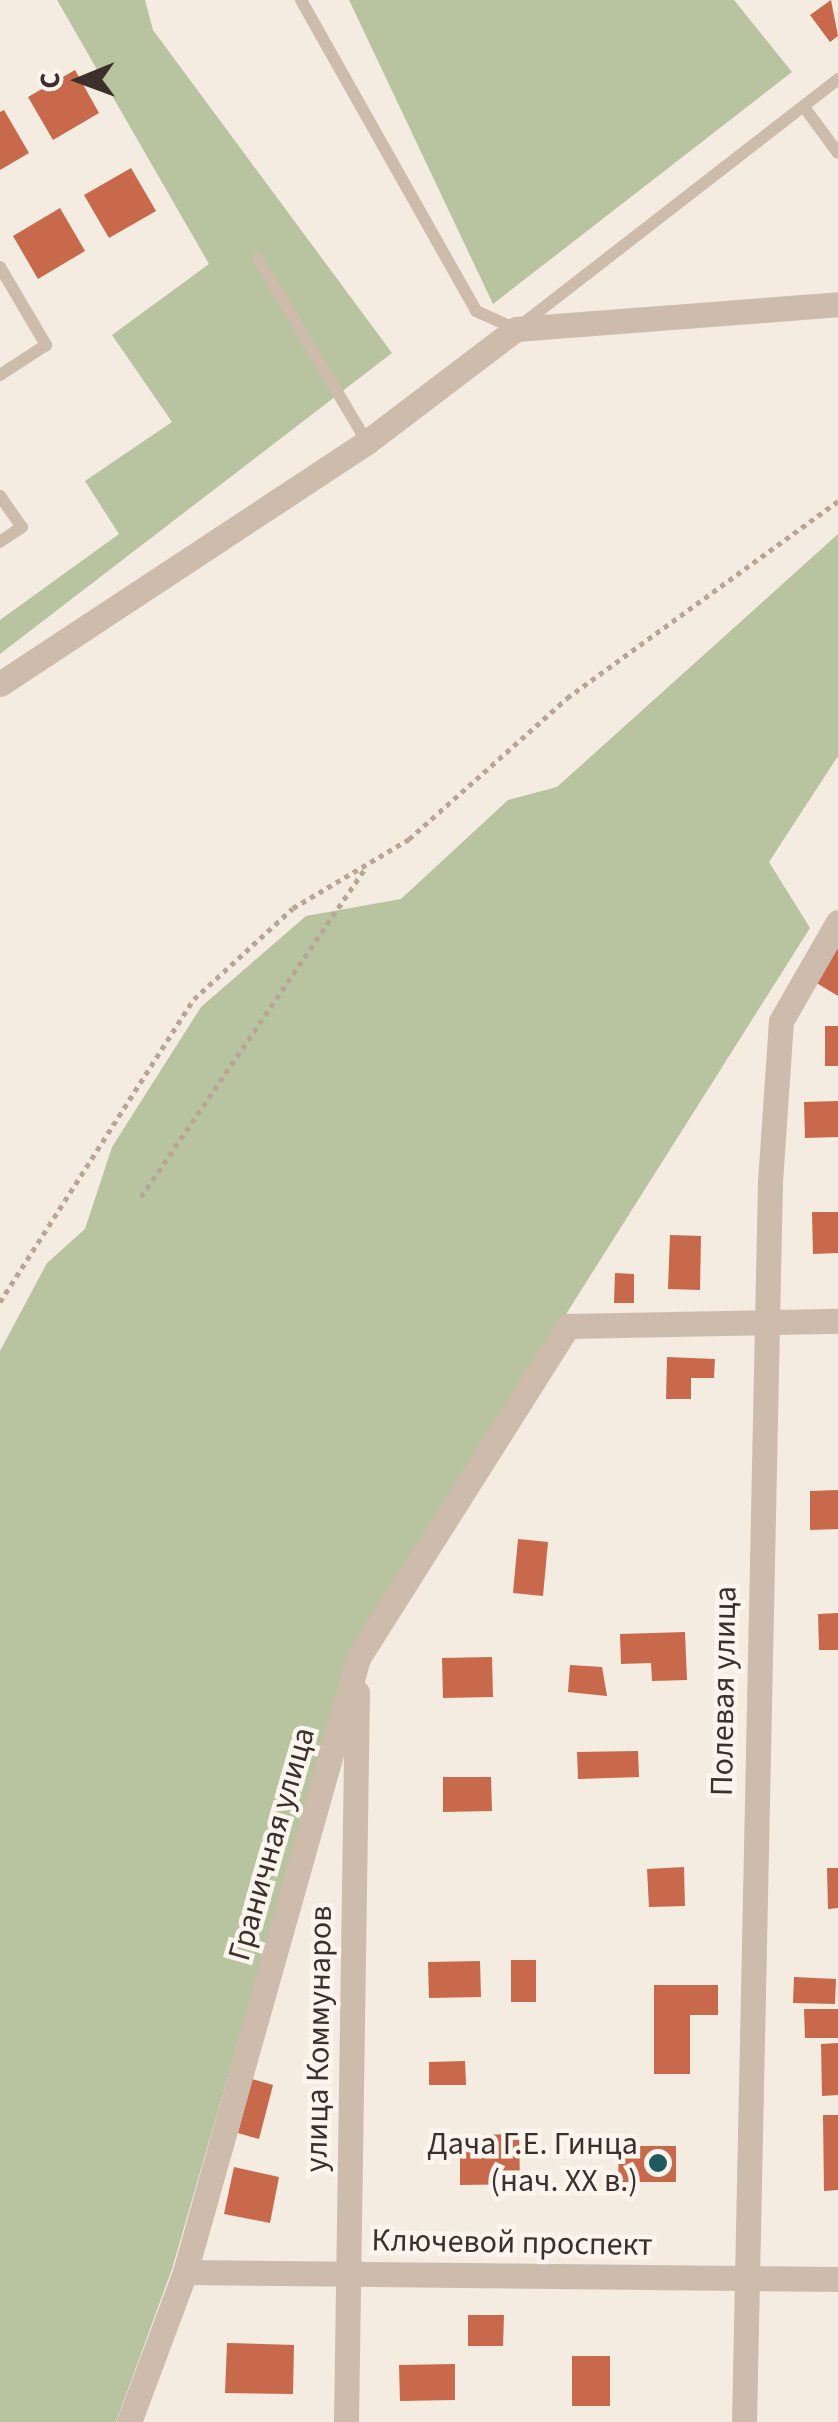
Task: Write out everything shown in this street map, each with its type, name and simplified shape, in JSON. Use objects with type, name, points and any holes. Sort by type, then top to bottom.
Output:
[{"type":"street","points":[[0,684],[367,442],[516,329],[838,304]]},
{"type":"street","name":"Полевая улица","points":[[744,2422],[763,1323],[782,1021],[838,922]]},
{"type":"street","points":[[763,1323],[838,1321]]},
{"type":"street","name":"Граничная улица","points":[[129,2422],[185,2272],[358,1658],[568,1326],[763,1323]]},
{"type":"street","name":"улица Коммунаров","points":[[346,2422],[358,1658]]},
{"type":"street","name":"Ключевой проспект","points":[[185,2272],[838,2278]]},
{"type":"lane","points":[[301,0],[476,312],[516,329],[838,80]]},
{"type":"lane","points":[[809,103],[838,153]]},
{"type":"lane","points":[[258,260],[367,442]]},
{"type":"lane","points":[[0,267],[46,345],[0,375]]},
{"type":"lane","points":[[0,496],[22,528],[0,542]]},
{"type":"path","points":[[0,1302],[194,999],[293,908],[366,867],[567,698],[838,501]]},
{"type":"path","points":[[141,1197],[366,867]]},
{"type":"green space","points":[[57,0],[145,0],[153,30],[392,353],[0,654],[0,620],[119,534],[85,481],[172,422],[112,335],[209,264]]},
{"type":"green space","points":[[349,0],[734,0],[792,72],[493,304]]},
{"type":"green space","points":[[838,534],[838,756],[769,862],[810,928],[350,1656],[172,2269],[116,2422],[0,2422],[0,1351],[47,1263],[85,1229],[112,1147],[201,1007],[306,916],[401,899],[508,800],[557,787]]},
{"type":"building","points":[[831,0],[838,36],[830,42],[810,15]]},
{"type":"building","points":[[75,70],[99,113],[53,140],[28,97]]},
{"type":"building","points":[[4,110],[29,153],[0,170],[0,112]]},
{"type":"building","points":[[131,168],[156,211],[109,238],[84,195]]},
{"type":"building","points":[[60,208],[85,251],[38,279],[13,236]]},
{"type":"building","points":[[838,945],[838,996],[815,982]]},
{"type":"building","points":[[825,1026],[838,1026],[838,1066],[825,1066]]},
{"type":"building","points":[[838,1101],[838,1137],[805,1138],[804,1102]]},
{"type":"building","points":[[812,1212],[838,1212],[838,1253],[813,1254]]},
{"type":"building","points":[[670,1235],[701,1236],[700,1290],[668,1289]]},
{"type":"building","points":[[615,1273],[634,1274],[634,1303],[614,1303]]},
{"type":"building","points":[[667,1357],[715,1359],[714,1378],[691,1378],[691,1399],[666,1399]]},
{"type":"building","points":[[838,1490],[838,1529],[810,1530],[810,1491]]},
{"type":"building","points":[[518,1539],[548,1542],[543,1596],[513,1593]]},
{"type":"building","points":[[838,1613],[838,1650],[819,1650],[818,1614]]},
{"type":"building","points":[[685,1632],[687,1680],[652,1681],[651,1663],[621,1664],[620,1634]]},
{"type":"building","points":[[492,1657],[493,1697],[443,1698],[442,1658]]},
{"type":"building","points":[[570,1665],[602,1667],[607,1696],[568,1692]]},
{"type":"building","points":[[638,1751],[639,1777],[578,1779],[577,1752]]},
{"type":"building","points":[[443,1777],[491,1777],[492,1811],[443,1812]]},
{"type":"building","points":[[684,1867],[685,1906],[649,1907],[647,1869]]},
{"type":"building","points":[[827,1868],[838,1868],[838,1908],[828,1909]]},
{"type":"building","points":[[511,1960],[536,1960],[536,2002],[511,2002]]},
{"type":"building","points":[[480,1961],[481,1997],[429,1998],[428,1962]]},
{"type":"building","points":[[794,1977],[836,1979],[835,2004],[793,2003]]},
{"type":"building","points":[[654,1985],[718,1985],[718,2015],[690,2015],[690,2074],[654,2074]]},
{"type":"building","points":[[804,2009],[838,2009],[838,2038],[805,2038]]},
{"type":"building","points":[[838,2043],[838,2095],[822,2096],[821,2044]]},
{"type":"building","points":[[465,2061],[466,2085],[429,2085],[429,2062]]},
{"type":"building","points":[[252,2079],[273,2085],[259,2139],[238,2133]]},
{"type":"building","points":[[823,2115],[838,2115],[838,2190],[824,2191]]},
{"type":"building","points":[[519,2134],[520,2184],[460,2185],[460,2135]]},
{"type":"building","points":[[619,2146],[676,2146],[676,2182],[618,2182]]},
{"type":"building","points":[[234,2167],[279,2177],[270,2223],[224,2214]]},
{"type":"building","points":[[468,2315],[504,2315],[503,2346],[468,2346]]},
{"type":"building","points":[[227,2343],[294,2345],[293,2394],[225,2393]]},
{"type":"building","points":[[572,2356],[610,2356],[610,2406],[572,2406]]},
{"type":"building","points":[[455,2364],[455,2400],[400,2401],[399,2365]]},
{"type":"place","name":"Дача Г.Е. Гинца (нач. XX в.)","points":[[658,2163]]}]
